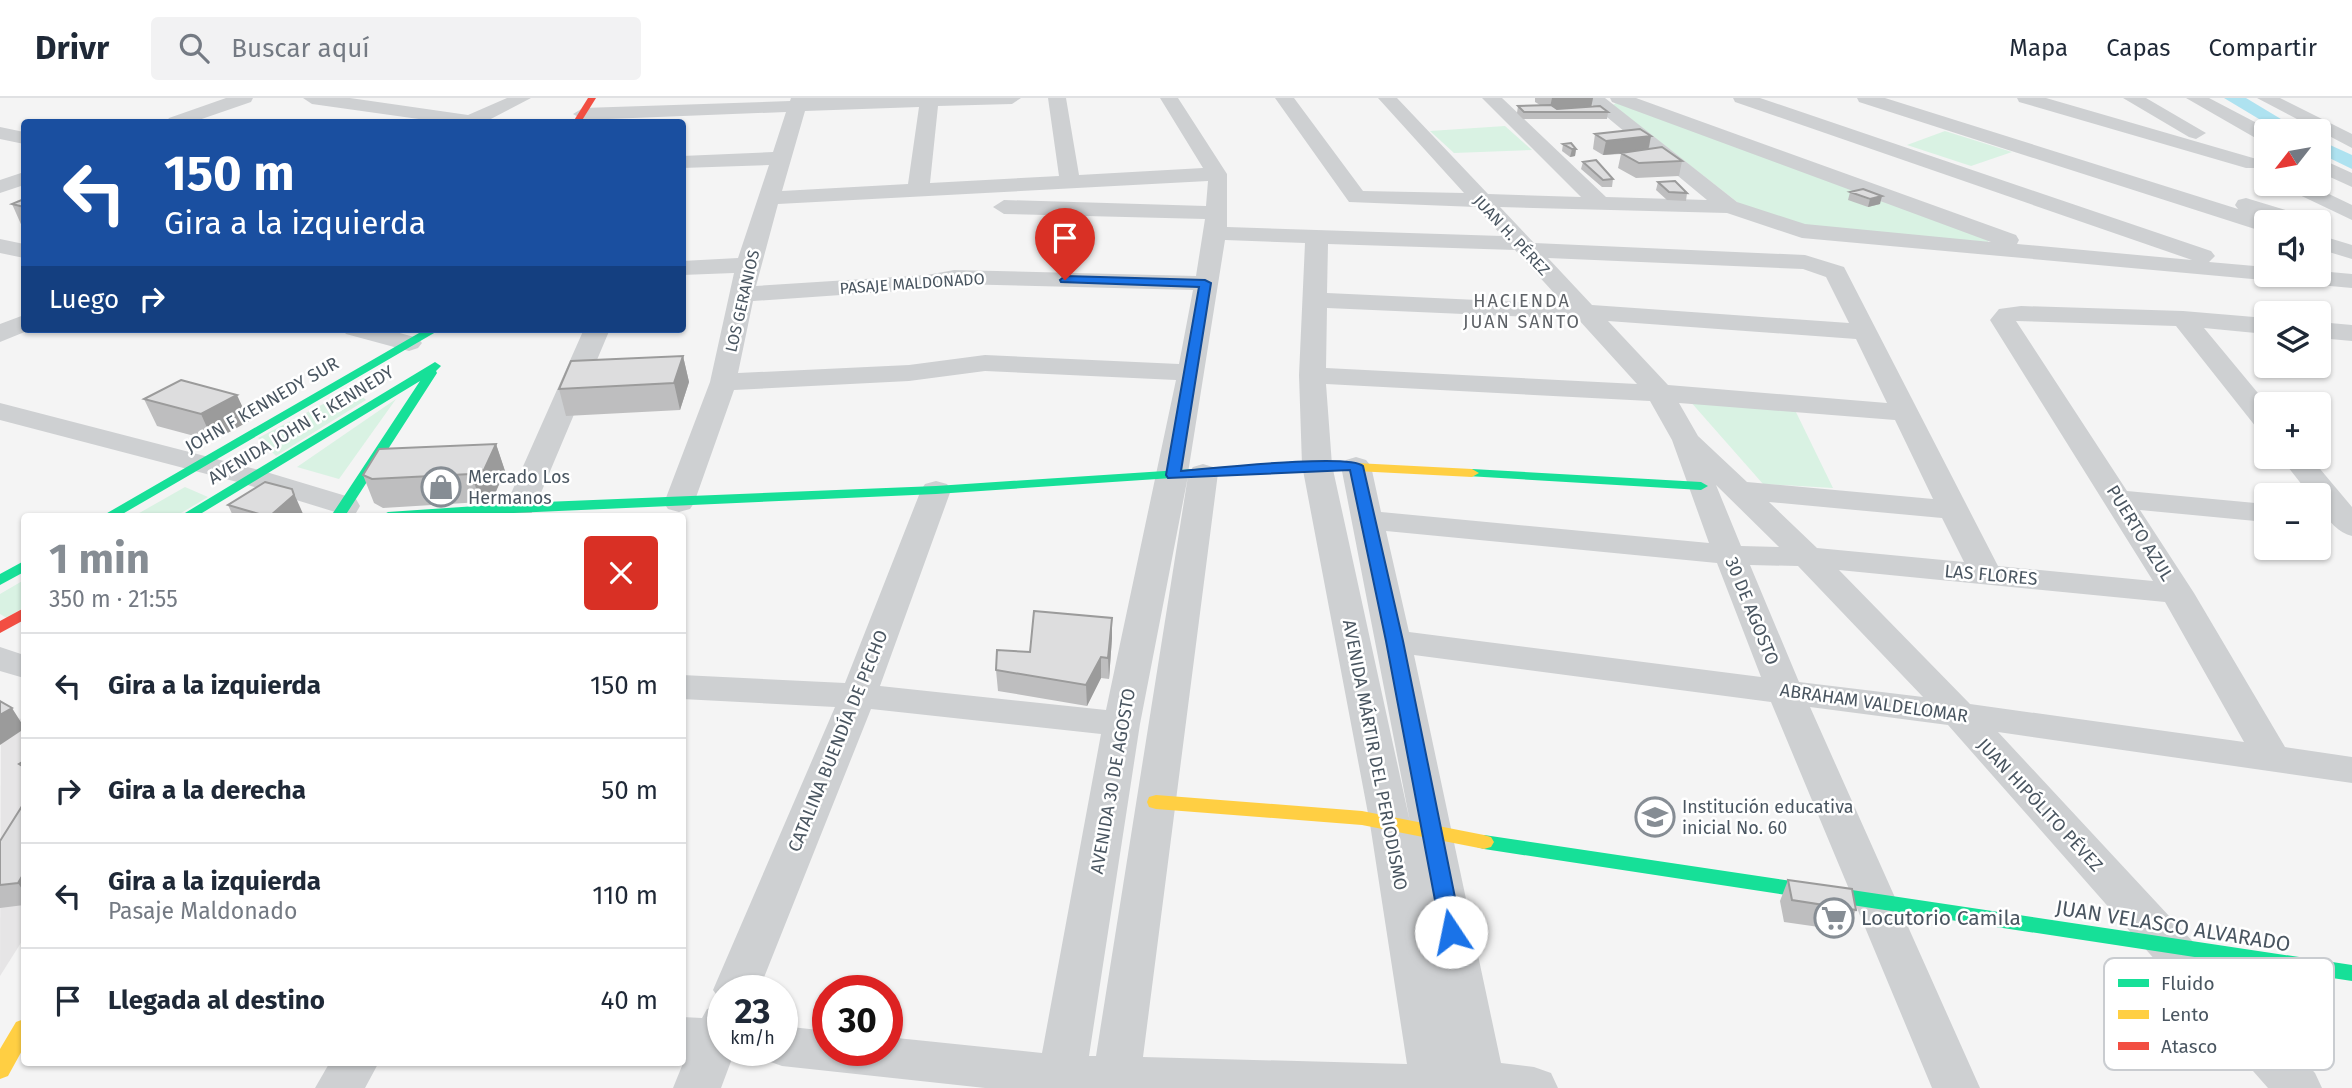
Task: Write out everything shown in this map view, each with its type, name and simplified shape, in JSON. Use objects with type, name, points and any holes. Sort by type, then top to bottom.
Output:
[{"type":"street","points":[[184,119],[244,98]]},
{"type":"street","points":[[312,98],[452,119]]},
{"type":"street","points":[[478,119],[522,98]]},
{"type":"street","points":[[584,111],[799,102],[1012,98]]},
{"type":"street","points":[[1057,98],[1070,183]]},
{"type":"street","points":[[1116,1083],[1156,802],[1188,474],[1189,373],[1215,223],[1218,181],[1169,98]]},
{"type":"street","points":[[1284,98],[1357,197],[1479,198],[1729,207],[1802,231],[2254,273]]},
{"type":"street","name":"JUAN H. PÉREZ","points":[[1387,98],[1660,393],[1686,440]]},
{"type":"street","points":[[1491,98],[1601,204]]},
{"type":"street","points":[[1593,98],[1729,207]]},
{"type":"street","points":[[1619,98],[1991,232],[2036,254]]},
{"type":"street","points":[[1742,98],[2254,271]]},
{"type":"street","points":[[1866,98],[2254,221]]},
{"type":"street","points":[[1901,98],[2262,210]]},
{"type":"street","points":[[2026,98],[2254,165]]},
{"type":"street","points":[[2132,98],[2254,164]]},
{"type":"street","points":[[2195,98],[2254,130]]},
{"type":"street","points":[[2266,98],[2352,142]]},
{"type":"street","points":[[918,191],[929,101]]},
{"type":"street","name":"LOS GERANIOS","points":[[678,503],[723,382],[748,265],[799,102]]},
{"type":"street","points":[[0,133],[21,137]]},
{"type":"street","points":[[686,162],[781,158]]},
{"type":"street","points":[[2331,170],[2352,181]]},
{"type":"street","points":[[0,187],[21,179]]},
{"type":"street","points":[[770,198],[1070,183],[1218,181]]},
{"type":"street","points":[[2317,196],[2352,213]]},
{"type":"street","points":[[1004,206],[1215,223],[1317,239],[1523,246],[1818,264],[1836,272],[1863,332],[1907,413],[1986,575]]},
{"type":"street","points":[[2331,232],[2352,238]]},
{"type":"street","name":"AVENIDA MÁRTIR DEL PERIODISMO","points":[[1317,239],[1317,300],[1312,375],[1317,465],[1390,824],[1434,1086]]},
{"type":"street","points":[[0,246],[21,250]]},
{"type":"street","points":[[2331,246],[2352,252]]},
{"type":"street","points":[[686,268],[748,265]]},
{"type":"street","name":"PASAJE MALDONADO","points":[[744,293],[928,282],[954,277],[1205,283]]},
{"type":"street","points":[[2331,279],[2352,281]]},
{"type":"street","points":[[1317,300],[1583,312],[1863,332]]},
{"type":"street","name":"PUERTO AZUL","points":[[2183,319],[2008,314],[2003,320],[2177,593],[2272,758]]},
{"type":"street","points":[[2183,319],[2254,325]]},
{"type":"street","points":[[2183,319],[2254,406]]},
{"type":"street","points":[[0,334],[21,324]]},
{"type":"street","points":[[2331,331],[2352,333]]},
{"type":"street","points":[[370,333],[409,343]]},
{"type":"street","name":"JOHN F KENNEDY SUR","points":[[115,513],[428,333]]},
{"type":"street","points":[[520,508],[595,333]]},
{"type":"street","points":[[0,411],[252,477],[341,511],[446,347]]},
{"type":"street","points":[[723,382],[909,373],[985,363],[1189,373]]},
{"type":"street","name":"AVENIDA JOHN F. KENNEDY","points":[[192,513],[435,366]]},
{"type":"street","points":[[1312,375],[1660,393],[1907,413]]},
{"type":"street","points":[[341,383],[376,386],[384,397]]},
{"type":"street","name":"30 DE AGOSTO","points":[[1686,440],[1701,486],[1785,691],[1956,1088]]},
{"type":"street","name":"JUAN HIPÓLITO PÉVEZ","points":[[1686,440],[1740,490],[1957,714],[2182,958]]},
{"type":"street","points":[[438,513],[936,490],[1317,465],[1701,486]]},
{"type":"street","points":[[1356,466],[1394,641],[1482,1084]]},
{"type":"street","points":[[2304,469],[2342,521]]},
{"type":"street","name":"AVENIDA 30 DE AGOSTO","points":[[1061,1082],[1121,724],[1188,474]]},
{"type":"street","name":"CATALINA BUENDÍA DE PECHO","points":[[742,975],[858,696],[936,490]]},
{"type":"street","points":[[1740,490],[1953,510]]},
{"type":"street","points":[[2119,499],[2254,512]]},
{"type":"street","name":"LAS FLORES","points":[[1369,520],[1729,555],[1806,557],[2177,593]]},
{"type":"street","points":[[0,580],[21,568]]},
{"type":"street","points":[[0,628],[21,615]]},
{"type":"street","name":"ABRAHAM VALDELOMAR","points":[[1394,641],[1957,714],[2352,770]]},
{"type":"street","points":[[0,658],[21,666]]},
{"type":"street","points":[[686,687],[858,696],[1121,724]]},
{"type":"street","name":"JUAN VELASCO ALVARADO","points":[[1156,802],[1362,818],[1431,832],[2241,958]]},
{"type":"street","name":"JUAN VELASCO ALVARADO","points":[[2334,971],[2352,973]]},
{"type":"street","points":[[0,1069],[21,1033]]},
{"type":"street","points":[[798,1048],[1061,1082],[1434,1086],[1482,1084],[1534,1088]]},
{"type":"street","points":[[697,1088],[707,1050]]},
{"type":"street","points":[[339,1088],[353,1066]]},
{"type":"street","name":"JUAN HIPÓLITO PÉVEZ","points":[[2282,1070],[2298,1088]]},
{"type":"shaded area","points":[[1,712],[21,719],[21,943],[0,976]]},
{"type":"green space","points":[[1616,103],[1989,235],[1988,242],[1817,228],[1746,209],[1613,105]]},
{"type":"green space","points":[[1505,126],[1532,150],[1454,153],[1430,131]]},
{"type":"green space","points":[[1945,131],[2012,152],[1971,166],[1907,145]]},
{"type":"green space","points":[[354,388],[366,400],[276,456],[258,438]]},
{"type":"green space","points":[[396,399],[339,479],[297,467]]},
{"type":"green space","points":[[1689,400],[1794,408],[1833,488],[1763,484]]},
{"type":"green space","points":[[185,487],[208,497],[181,513],[139,513]]},
{"type":"green space","points":[[21,582],[21,609],[7,618],[0,614],[0,594]]},
{"type":"building","points":[[1551,105],[1557,109],[1600,106],[1608,112],[1524,112],[1518,106]]},
{"type":"building","points":[[1640,129],[1651,136],[1606,141],[1595,134]]},
{"type":"building","points":[[1571,143],[1576,149],[1563,144]]},
{"type":"building","points":[[1662,147],[1682,161],[1639,163],[1621,153]]},
{"type":"building","points":[[1596,160],[1613,179],[1603,180],[1583,162]]},
{"type":"building","points":[[1675,181],[1687,193],[1669,192],[1658,182]]},
{"type":"building","points":[[1863,189],[1882,196],[1870,199],[1850,192]]},
{"type":"building","points":[[683,356],[674,383],[559,389],[571,361]]},
{"type":"building","points":[[181,380],[237,395],[201,414],[144,399]]},
{"type":"building","points":[[496,444],[484,470],[471,474],[372,479],[363,475],[379,449]]},
{"type":"building","points":[[265,482],[292,489],[294,495],[273,513],[256,513],[228,505]]},
{"type":"building","points":[[1034,611],[1112,618],[1108,658],[1101,657],[1086,685],[996,670],[997,650],[1030,652]]},
{"type":"building","points":[[0,701],[12,708],[0,715]]},
{"type":"building","points":[[21,808],[21,878],[18,883],[0,885],[0,841]]},
{"type":"building","points":[[1788,880],[1852,889],[1856,910],[1792,900]]},
{"type":"waterway","points":[[2233,98],[2271,119]]},
{"type":"waterway","points":[[2331,152],[2352,163]]},
{"type":"traffic: fast","points":[[114,513],[428,333]]},
{"type":"traffic: fast","points":[[192,513],[435,366]]},
{"type":"traffic: fast","points":[[340,513],[431,373]]},
{"type":"traffic: fast","points":[[432,513],[936,490],[1256,469]]},
{"type":"traffic: fast","points":[[1472,473],[1701,486]]},
{"type":"traffic: fast","points":[[0,580],[21,568]]},
{"type":"traffic: fast","points":[[1484,842],[2247,958]]},
{"type":"traffic: fast","points":[[2334,970],[2352,973]]},
{"type":"traffic: slow","points":[[1256,469],[1317,465],[1472,473]]},
{"type":"traffic: slow","points":[[1156,802],[1362,818],[1484,842]]},
{"type":"traffic: slow","points":[[0,1069],[21,1033]]},
{"type":"traffic: jam","points":[[579,119],[592,98]]},
{"type":"traffic: jam","points":[[0,628],[21,615]]},
{"type":"place","name":"Mercado Los Hermanos","points":[[441,487]]},
{"type":"place","name":"Institución educativa inicial No. 60","points":[[1655,817]]},
{"type":"place","name":"Locutorio Camila","points":[[1834,918]]},
{"type":"district","name":"HACIENDA JUAN SANTO","points":[[1522,311]]},
{"type":"route","points":[[1065,280],[1205,283],[1173,475],[1317,465],[1356,466],[1394,641],[1451,932]]}]
